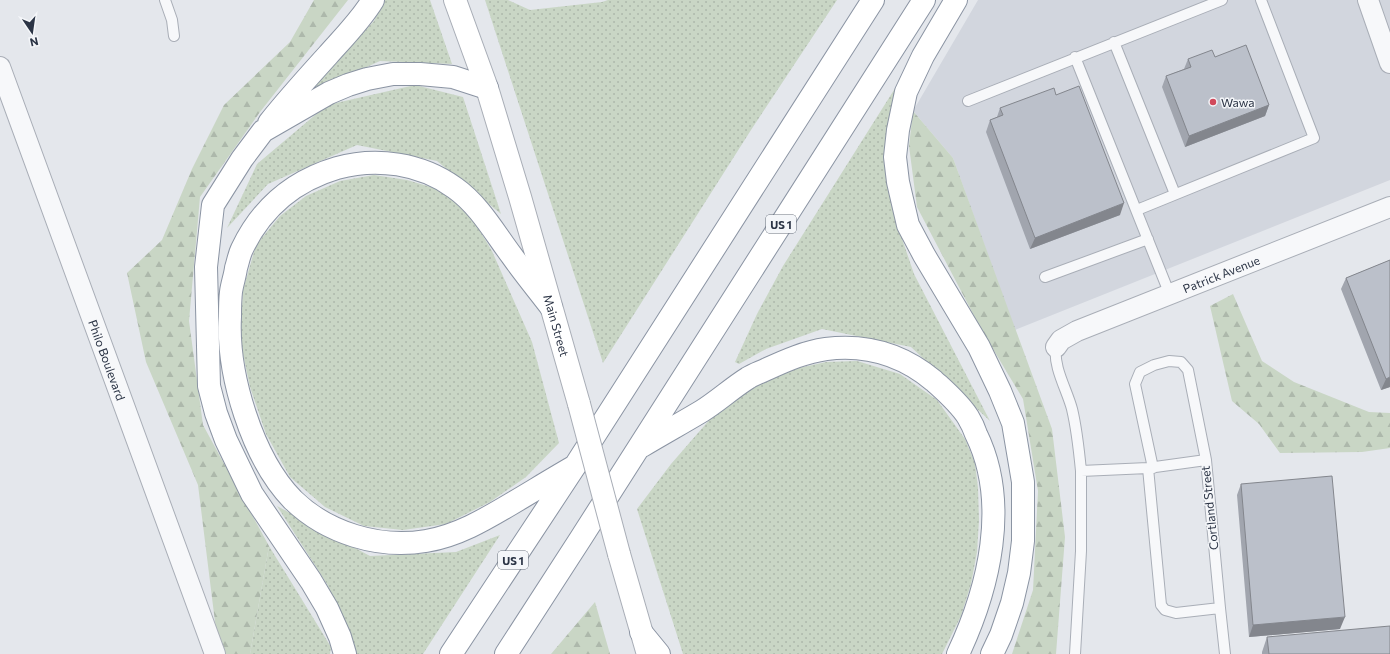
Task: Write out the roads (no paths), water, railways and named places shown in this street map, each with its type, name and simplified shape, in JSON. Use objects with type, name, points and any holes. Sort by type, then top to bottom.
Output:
[{"type":"main road","points":[[345,654],[340,637],[327,608],[252,494],[238,467],[221,427],[209,386],[206,268],[213,205],[242,159],[263,131],[290,97],[366,11],[373,0]]},
{"type":"main road","name":"Main Street","points":[[455,0],[487,88],[520,197],[579,404],[647,654]]},
{"type":"main road","name":"US 1","points":[[451,654],[575,466],[873,0]]},
{"type":"main road","name":"US 1","points":[[506,654],[924,0]]},
{"type":"main road","points":[[956,0],[923,56],[906,92],[898,130],[895,156],[898,182],[908,224],[979,347],[1000,391],[1014,429],[1023,482],[1023,541],[1019,573],[1012,603],[1001,635],[992,654]]},
{"type":"main road","points":[[263,131],[329,93],[367,79],[393,74],[420,74],[453,77],[487,88]]},
{"type":"main road","points":[[551,307],[512,256],[493,228],[473,204],[456,189],[433,175],[415,168],[393,163],[348,165],[321,173],[297,184],[275,203],[257,223],[240,251],[231,292],[229,327],[230,352],[243,408],[254,438],[268,465],[284,489],[304,509],[322,523],[368,540],[390,543],[407,543],[427,541],[455,533],[480,522],[575,466]]},
{"type":"main road","points":[[639,448],[703,411],[749,378],[797,355],[826,349],[856,348],[882,352],[904,361],[925,374],[950,395],[968,418],[986,457],[994,503],[992,537],[980,600],[969,631],[958,654]]},
{"type":"main road","points":[[642,632],[659,654]]},
{"type":"street","points":[[1368,0],[1390,63]]},
{"type":"street","name":"Philo Boulevard","points":[[0,67],[215,654]]},
{"type":"street","name":"Patrick Avenue","points":[[1056,347],[1061,340],[1077,331],[1390,207]]},
{"type":"lane","points":[[164,0],[172,20],[174,36]]},
{"type":"lane","points":[[968,101],[1075,57],[1222,0]]},
{"type":"lane","points":[[1136,210],[1314,138],[1260,0]]},
{"type":"lane","points":[[1114,42],[1175,194]]},
{"type":"lane","points":[[1075,57],[1170,294]]},
{"type":"lane","points":[[1045,277],[1148,239]]},
{"type":"lane","points":[[1056,347],[1056,362],[1076,426],[1081,471],[1080,551],[1075,654]]},
{"type":"lane","points":[[1206,460],[1188,370],[1181,362],[1169,361],[1154,365],[1140,372],[1135,384],[1151,468],[1162,605],[1165,610],[1176,613],[1220,608]]},
{"type":"lane","name":"Cortland Street","points":[[1081,471],[1151,468],[1206,460],[1225,654]]},
{"type":"place","name":"Wawa","points":[[1213,102]]}]
